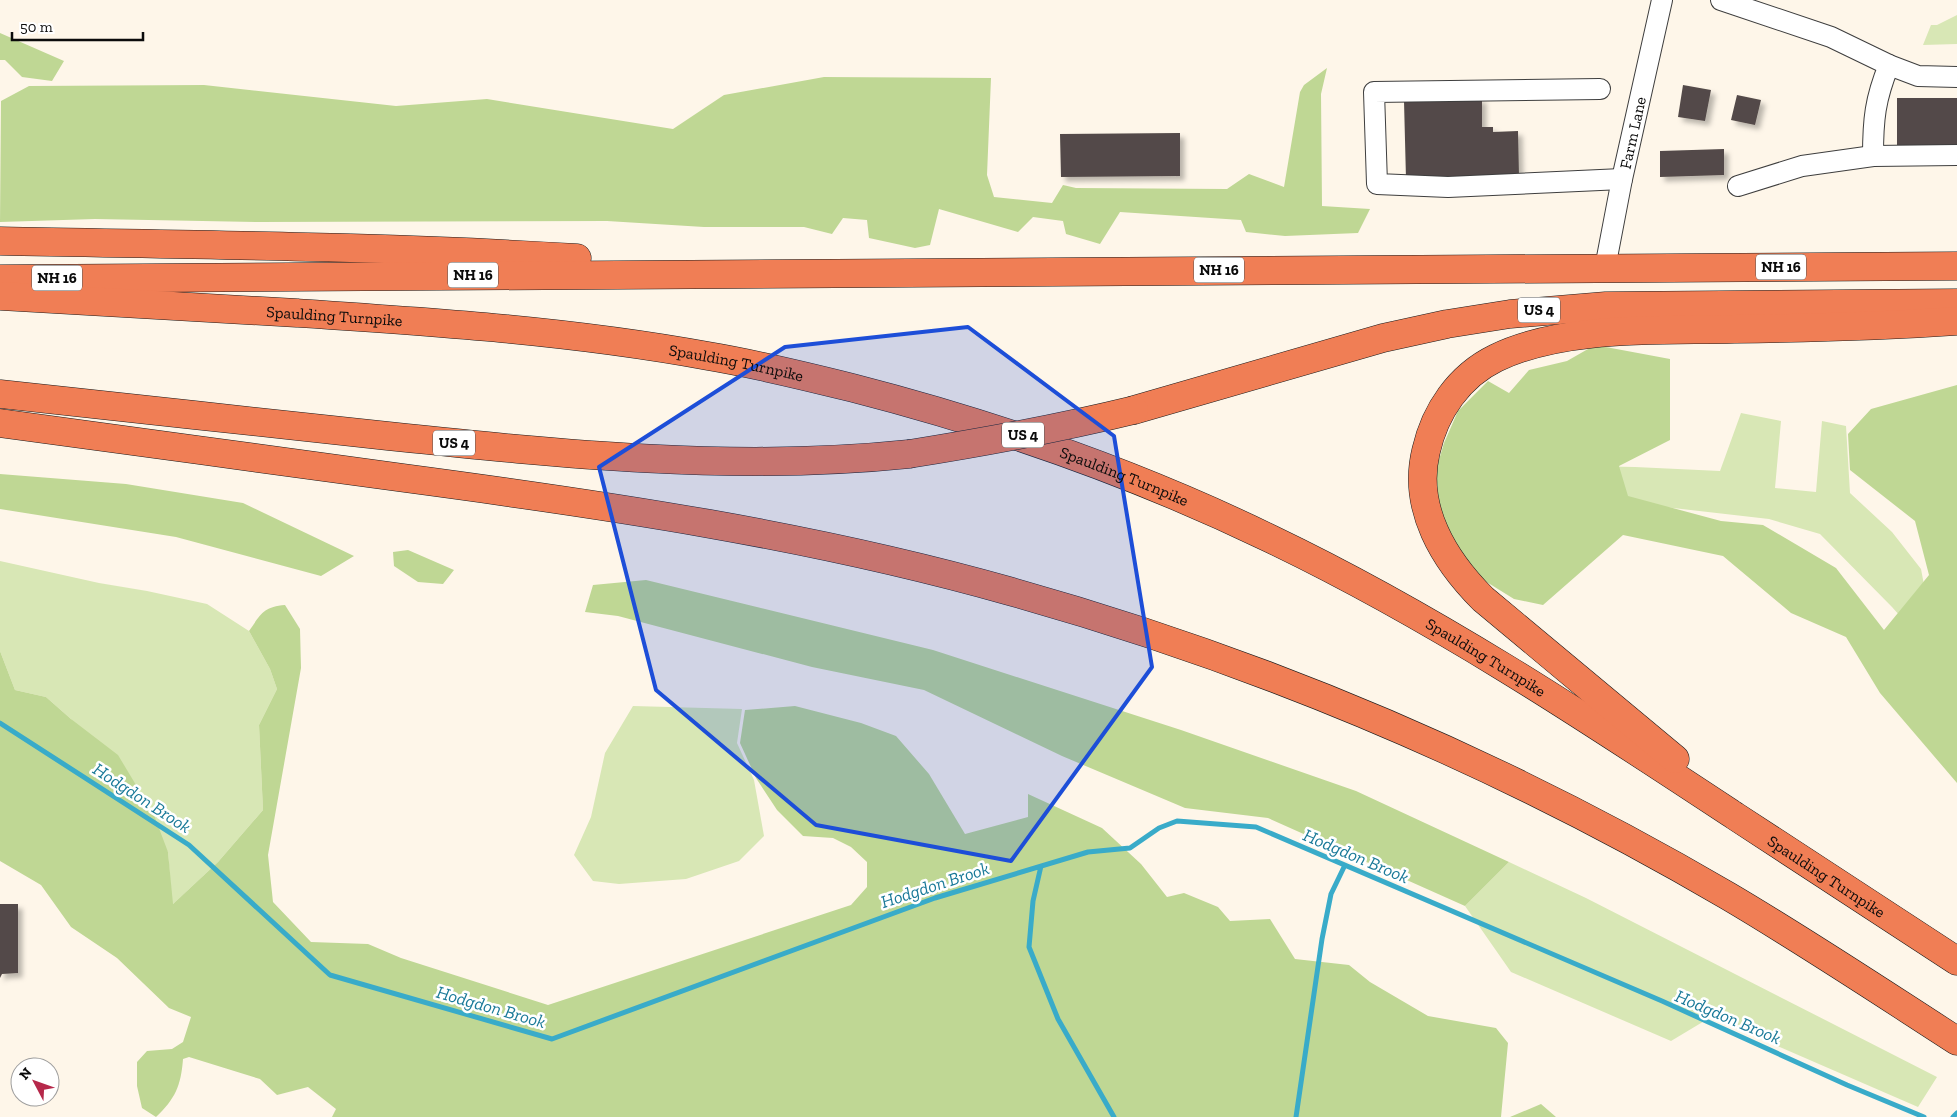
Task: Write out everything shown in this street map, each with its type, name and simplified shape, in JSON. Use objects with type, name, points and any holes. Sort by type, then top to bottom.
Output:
[{"type":"highway","points":[[0,241],[495,253],[833,273]]},
{"type":"highway","name":"NH 16","points":[[0,279],[1957,266]]},
{"type":"highway","name":"Spaulding Turnpike","points":[[0,296],[458,323],[586,337],[714,356],[903,401],[966,419],[1088,461],[1199,507],[1266,537],[1382,594],[1555,699],[1776,844],[1957,959]]},
{"type":"highway","name":"US 4","points":[[0,394],[550,452],[746,463],[844,460],[910,454],[1055,429],[1134,410],[1383,338],[1446,324],[1510,314],[1606,306],[1957,303]]},
{"type":"highway","points":[[1776,844],[1544,651],[1468,584],[1447,556],[1429,518],[1423,477],[1424,456],[1429,436],[1437,417],[1461,383],[1494,359],[1514,350],[1540,342],[1604,334],[1650,331],[1860,327],[1957,321]]},
{"type":"highway","points":[[0,423],[502,491],[691,520],[820,544],[946,574],[1011,591],[1127,626],[1257,672],[1326,699],[1439,747],[1546,798],[1727,895],[1837,963],[1957,1041]]},
{"type":"street","name":"Farm Lane","points":[[1605,268],[1622,179],[1662,0]]},
{"type":"street","points":[[1721,0],[1831,37],[1889,65],[1918,76],[1957,77]]},
{"type":"street","points":[[1873,156],[1873,124],[1878,90],[1889,65]]},
{"type":"street","points":[[1600,89],[1374,92],[1377,184],[1448,187],[1622,179]]},
{"type":"street","points":[[1738,186],[1802,166],[1873,156],[1957,155]]},
{"type":"highlighted area","points":[[968,327],[1114,436],[1152,667],[1011,861],[816,825],[656,690],[599,467],[785,347]]},
{"type":"green space","points":[[1957,15],[1957,44],[1923,45],[1931,25],[1937,25]]},
{"type":"green space","points":[[0,33],[64,61],[52,81],[22,77],[5,60],[0,60]]},
{"type":"green space","points":[[1327,68],[1321,94],[1322,206],[1370,209],[1358,233],[1285,236],[1246,232],[1241,220],[1120,212],[1100,244],[1066,234],[1063,221],[1033,217],[1018,232],[939,209],[930,245],[915,248],[869,238],[867,220],[843,218],[832,234],[804,227],[704,227],[607,221],[257,222],[95,219],[0,222],[1,101],[29,86],[204,85],[396,106],[487,99],[673,129],[724,95],[824,77],[991,78],[987,175],[994,197],[1052,203],[1063,185],[1076,188],[1227,189],[1249,174],[1284,187],[1300,92],[1304,85]]},
{"type":"green space","points":[[1595,345],[1670,359],[1670,440],[1619,466],[1628,496],[1721,521],[1763,525],[1836,568],[1884,630],[1929,575],[1915,521],[1850,470],[1848,434],[1871,409],[1957,385],[1957,783],[1880,693],[1846,637],[1791,613],[1723,556],[1623,535],[1543,605],[1514,599],[1485,581],[1460,557],[1446,534],[1439,506],[1436,470],[1444,443],[1458,411],[1488,381],[1509,393],[1529,370],[1567,361]]},
{"type":"green space","points":[[1741,413],[1781,421],[1775,488],[1816,492],[1822,421],[1846,426],[1850,493],[1892,532],[1921,569],[1932,627],[1957,680],[1892,607],[1820,534],[1769,519],[1612,501],[1484,464],[1720,471]]},
{"type":"green space","points":[[0,474],[126,484],[243,503],[354,556],[321,576],[176,537],[0,509]]},
{"type":"green space","points":[[408,550],[454,570],[443,584],[418,582],[394,566],[393,552]]},
{"type":"green space","points":[[0,561],[207,604],[249,631],[270,669],[277,689],[259,725],[263,810],[218,862],[172,905],[168,852],[71,719],[46,697],[15,690],[0,651]]},
{"type":"green space","points":[[646,580],[933,650],[1181,730],[1356,791],[1509,862],[1465,906],[1268,818],[1185,808],[1062,756],[924,690],[812,667],[618,616],[585,612],[593,585]]},
{"type":"green space","points":[[285,605],[300,629],[301,668],[268,855],[273,902],[311,942],[368,944],[401,958],[548,1005],[851,905],[867,887],[867,862],[851,847],[833,838],[803,836],[777,810],[756,778],[740,743],[745,710],[795,706],[861,723],[896,736],[929,774],[965,834],[1028,817],[1028,794],[1102,828],[1141,864],[1167,897],[1184,893],[1218,907],[1230,921],[1270,919],[1295,959],[1349,965],[1370,982],[1428,1016],[1496,1028],[1508,1043],[1501,1117],[332,1117],[336,1109],[308,1087],[277,1095],[260,1079],[189,1057],[183,1059],[181,1077],[176,1091],[168,1104],[156,1117],[142,1108],[137,1086],[137,1062],[147,1051],[172,1049],[183,1042],[191,1017],[169,1008],[117,958],[71,927],[41,885],[0,861],[0,651],[15,690],[46,697],[118,755],[154,815],[168,852],[173,904],[218,862],[263,810],[259,725],[277,689],[270,669],[249,631],[263,612]]},
{"type":"green space","points":[[633,706],[742,709],[737,743],[754,780],[764,836],[739,861],[686,879],[619,884],[593,881],[574,855],[591,817],[605,753]]},
{"type":"green space","points":[[1509,862],[1586,898],[1937,1077],[1918,1107],[1711,1017],[1671,1041],[1511,972],[1465,906]]},
{"type":"green space","points":[[1541,1104],[1556,1117],[1510,1117]]},
{"type":"building","points":[[1683,85],[1711,90],[1705,121],[1678,117]]},
{"type":"building","points":[[1737,95],[1761,100],[1755,125],[1731,120]]},
{"type":"building","points":[[1482,98],[1482,127],[1493,127],[1493,132],[1518,131],[1519,176],[1406,179],[1404,101]]},
{"type":"building","points":[[1897,98],[1957,98],[1957,149],[1897,152]]},
{"type":"building","points":[[1180,133],[1180,176],[1061,177],[1060,134]]},
{"type":"building","points":[[1724,149],[1724,175],[1660,177],[1660,151]]},
{"type":"building","points":[[0,904],[18,904],[18,973],[2,974],[0,978]]},
{"type":"waterway","name":"Hodgdon Brook","points":[[0,723],[189,845],[330,975],[552,1039],[935,898],[1088,852],[1130,848],[1159,828],[1177,821],[1256,827],[1662,1001],[1847,1085],[1924,1117]]},
{"type":"waterway","points":[[1296,1117],[1322,939],[1331,894],[1345,865]]},
{"type":"waterway","points":[[1041,866],[1033,901],[1029,947],[1058,1019],[1114,1117]]},
{"type":"waterway","name":"Hodgdon Brook","points":[[1953,1117],[1957,1113]]}]
